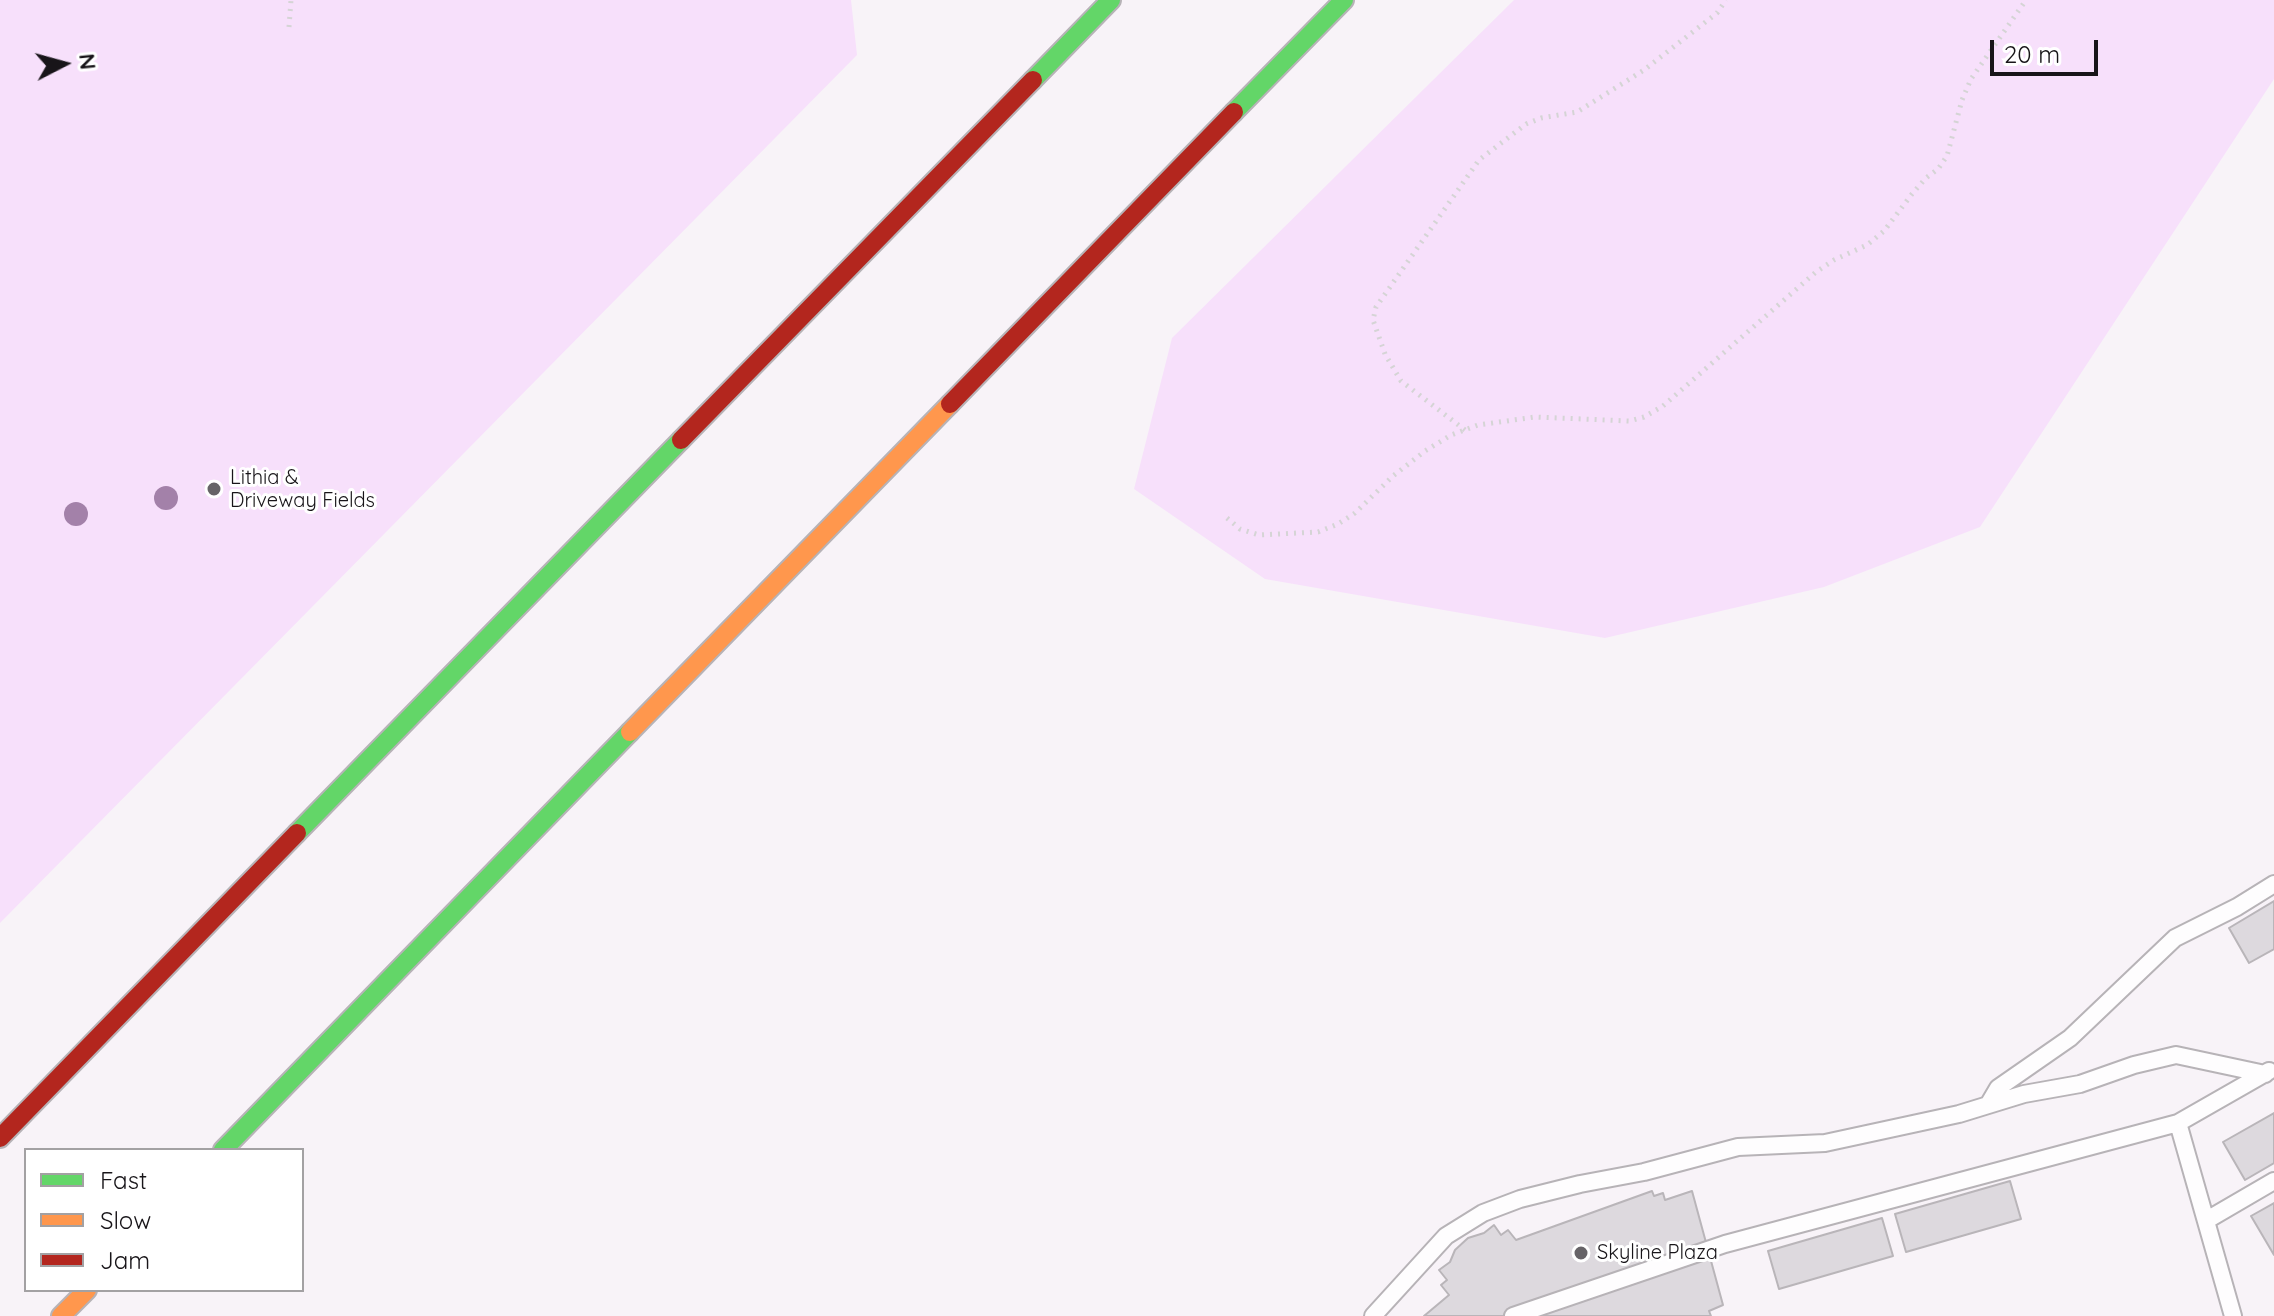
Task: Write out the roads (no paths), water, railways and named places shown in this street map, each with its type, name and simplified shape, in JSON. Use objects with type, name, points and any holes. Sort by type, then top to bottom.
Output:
[{"type":"highway","points":[[0,1138],[1111,0]]},
{"type":"highway","points":[[225,1148],[1344,0]]},
{"type":"highway","points":[[61,1316],[85,1292]]},
{"type":"lane","points":[[1988,1105],[1998,1088],[2070,1038],[2175,938],[2237,907],[2274,884]]},
{"type":"lane","points":[[1373,1316],[1446,1236],[1483,1213],[1520,1199],[1644,1172],[1738,1147],[1825,1143],[2024,1094],[2080,1084],[2134,1065],[2176,1055],[2269,1071]]},
{"type":"lane","points":[[1513,1316],[1725,1244],[2178,1123],[2269,1071]]},
{"type":"lane","points":[[2178,1123],[2233,1316]]},
{"type":"lane","points":[[2207,1220],[2274,1181]]},
{"type":"place","name":"Lithia & Driveway Fields","points":[[214,489]]},
{"type":"place","name":"Skyline Plaza","points":[[1581,1253]]}]
